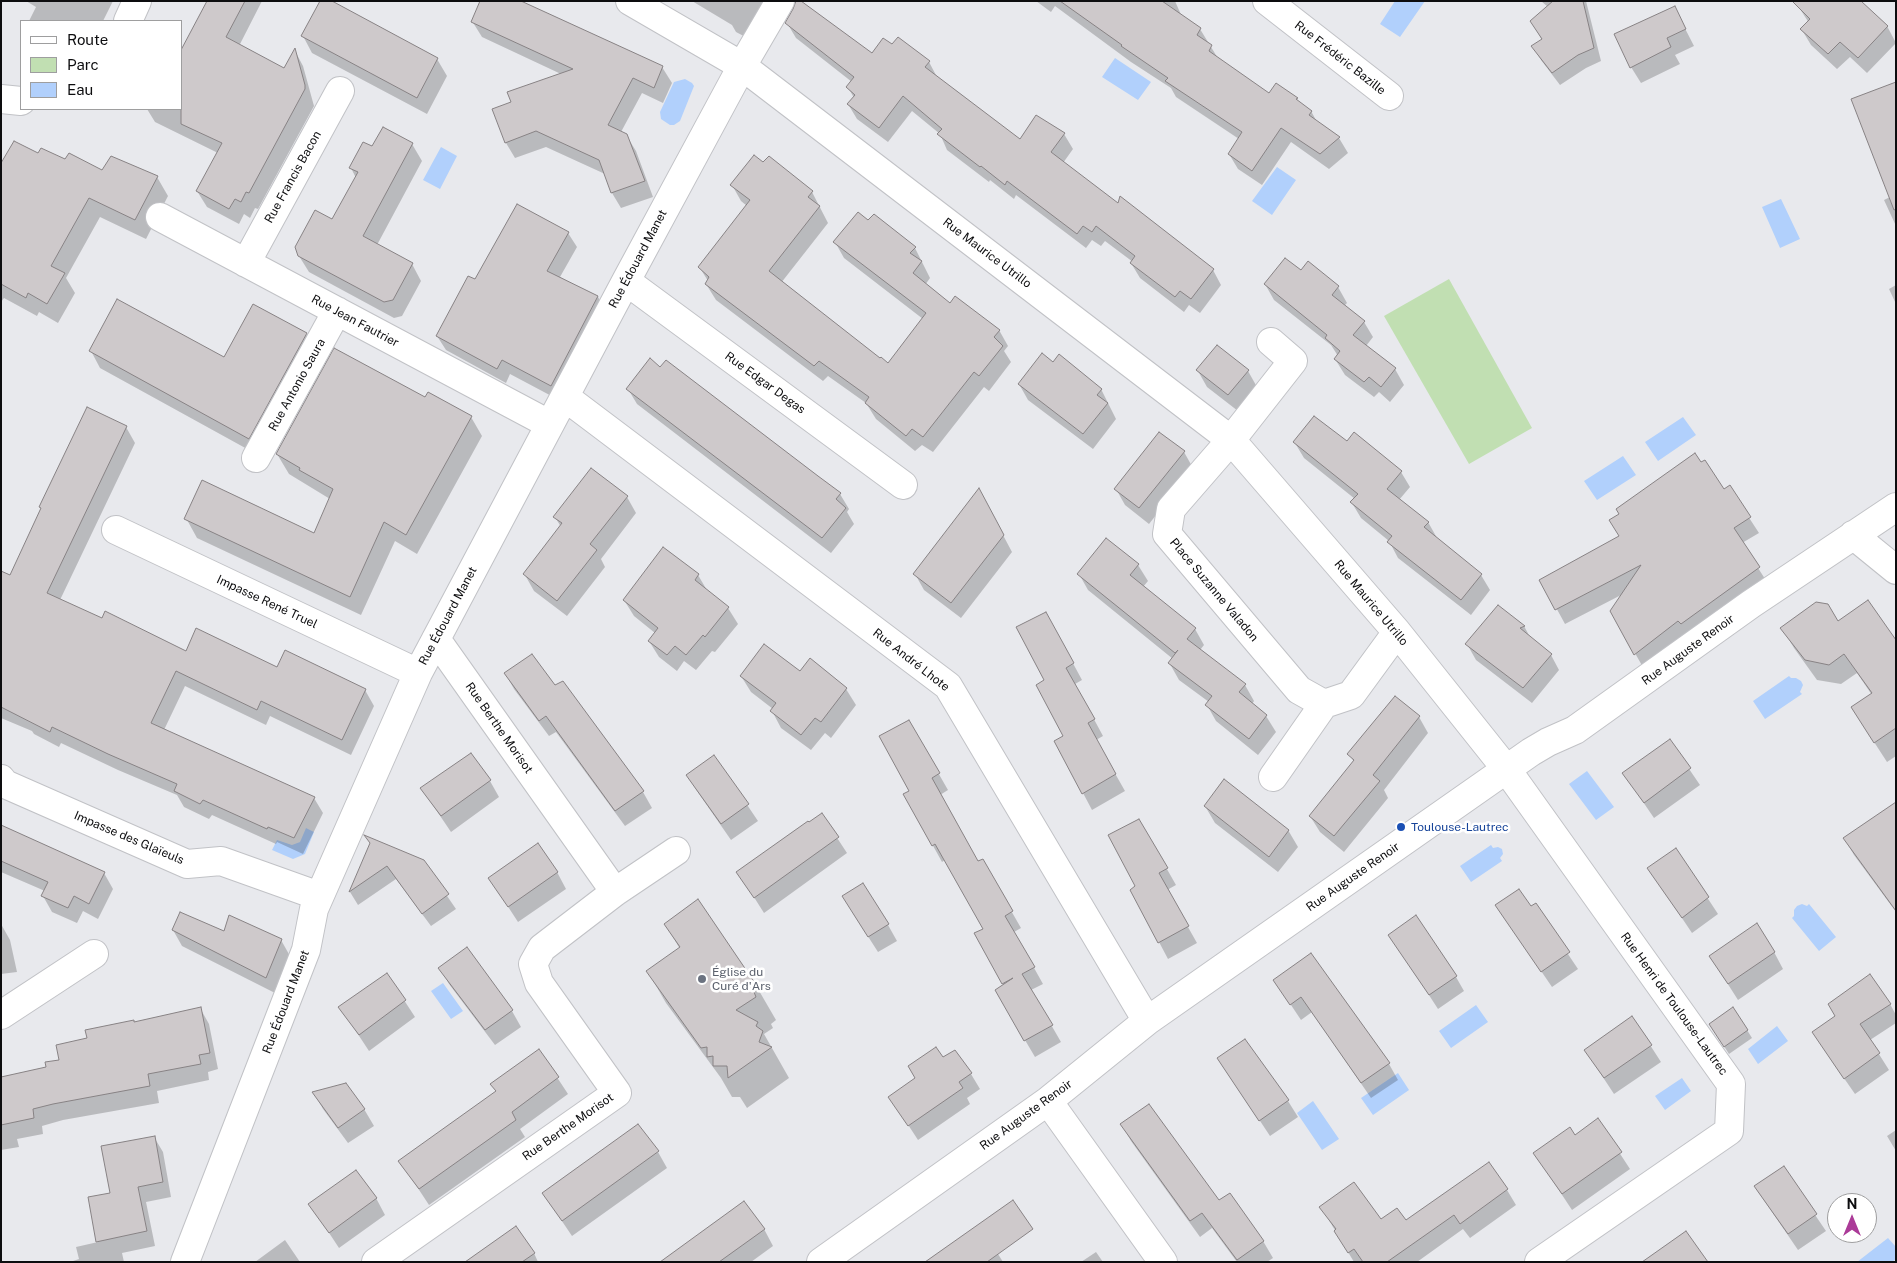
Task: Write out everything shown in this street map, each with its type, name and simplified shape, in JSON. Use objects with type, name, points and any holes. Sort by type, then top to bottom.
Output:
[{"type":"street","points":[[128,20],[137,1]]},
{"type":"street","name":"Rue Maurice Utrillo","points":[[630,1],[742,66],[1231,440],[1397,632],[1507,770]]},
{"type":"street","name":"Rue Édouard Manet","points":[[185,1262],[306,950],[314,909],[319,896],[418,673],[626,281],[742,66],[780,1]]},
{"type":"street","name":"Rue Frédéric Bazille","points":[[1267,1],[1389,96]]},
{"type":"street","name":"Rue Francis Bacon","points":[[246,263],[340,91]]},
{"type":"street","points":[[1,99],[20,101]]},
{"type":"street","name":"Rue Jean Fautrier","points":[[160,217],[549,424]]},
{"type":"street","name":"Rue Edgar Degas","points":[[626,281],[903,485]]},
{"type":"street","name":"Rue Antonio Saura","points":[[256,458],[337,312]]},
{"type":"street","points":[[1231,440],[1294,361],[1271,342]]},
{"type":"street","name":"Rue André Lhote","points":[[565,397],[948,686],[1146,1021]]},
{"type":"street","name":"Place Suzanne Valadon","points":[[1231,440],[1171,509],[1167,534],[1299,690],[1324,704]]},
{"type":"street","name":"Rue Auguste Renoir","points":[[821,1262],[1048,1102],[1146,1021],[1548,742],[1575,730],[1604,711],[1751,604],[1896,507]]},
{"type":"street","name":"Impasse René Truel","points":[[116,530],[418,673]]},
{"type":"street","points":[[1853,535],[1896,570]]},
{"type":"street","points":[[1273,777],[1324,704],[1351,694],[1397,632]]},
{"type":"street","name":"Rue Berthe Morisot","points":[[436,639],[615,892]]},
{"type":"street","name":"Rue Henri de Toulouse-Lautrec","points":[[1507,770],[1731,1084],[1729,1131],[1539,1262]]},
{"type":"street","name":"Impasse des Glaïeuls","points":[[1,779],[5,784],[187,864],[221,861],[319,896]]},
{"type":"street","name":"Rue Berthe Morisot","points":[[376,1262],[616,1093],[539,983],[533,964],[542,948],[615,892],[676,851]]},
{"type":"street","points":[[1,1015],[94,954]]},
{"type":"street","points":[[1048,1102],[1163,1262]]},
{"type":"green space","points":[[1449,279],[1532,428],[1469,464],[1384,316]]},
{"type":"water","points":[[1395,1],[1425,1],[1400,37],[1380,24]]},
{"type":"water","points":[[1115,58],[1151,82],[1138,100],[1102,77]]},
{"type":"water","points":[[685,79],[694,86],[680,121],[670,125],[661,119],[660,112],[674,82]]},
{"type":"water","points":[[441,147],[457,156],[440,189],[423,180]]},
{"type":"water","points":[[1277,167],[1296,180],[1272,215],[1252,201]]},
{"type":"water","points":[[1781,199],[1800,239],[1780,248],[1762,207]]},
{"type":"water","points":[[1683,417],[1696,435],[1658,461],[1645,442]]},
{"type":"water","points":[[1623,456],[1636,475],[1597,500],[1584,481]]},
{"type":"water","points":[[1789,676],[1801,681],[1803,685],[1800,692],[1802,694],[1765,719],[1753,701]]},
{"type":"water","points":[[1587,771],[1614,807],[1596,820],[1569,784]]},
{"type":"water","points":[[306,828],[314,832],[305,854],[293,859],[272,850],[277,840],[292,845],[300,842]]},
{"type":"water","points":[[1491,845],[1493,848],[1498,847],[1502,849],[1503,854],[1500,858],[1502,861],[1471,882],[1460,866]]},
{"type":"water","points":[[1802,904],[1807,906],[1809,904],[1836,937],[1819,951],[1792,918],[1794,910]]},
{"type":"water","points":[[443,983],[463,1011],[451,1019],[431,991]]},
{"type":"water","points":[[1476,1005],[1488,1022],[1451,1048],[1439,1031]]},
{"type":"water","points":[[1777,1026],[1788,1041],[1758,1064],[1748,1049]]},
{"type":"water","points":[[1398,1073],[1409,1090],[1373,1115],[1361,1098]]},
{"type":"water","points":[[1682,1078],[1691,1091],[1665,1110],[1655,1096]]},
{"type":"water","points":[[1313,1101],[1339,1139],[1322,1150],[1297,1113]]},
{"type":"water","points":[[1888,1238],[1896,1247],[1896,1259],[1892,1262],[1857,1262]]},
{"type":"building","points":[[207,1],[245,1],[226,37],[284,68],[295,48],[305,89],[249,193],[246,192],[241,202],[235,199],[229,209],[196,191],[222,143],[181,124],[182,48]]},
{"type":"building","points":[[320,1],[332,1],[438,58],[417,98],[301,36]]},
{"type":"building","points":[[480,1],[521,1],[663,66],[654,88],[633,78],[608,125],[627,134],[645,181],[611,193],[599,160],[536,131],[505,143],[492,109],[511,102],[507,92],[573,69],[471,22]]},
{"type":"building","points":[[796,1],[801,1],[872,53],[883,38],[892,44],[898,37],[930,61],[925,67],[1020,139],[1036,115],[1065,133],[1051,152],[1118,203],[1120,196],[1214,269],[1191,299],[1180,291],[1175,297],[1130,263],[1135,256],[1096,226],[1092,232],[1083,226],[1077,234],[1007,181],[1005,185],[980,167],[937,134],[942,129],[903,96],[879,128],[847,104],[855,95],[846,87],[854,77],[785,23]]},
{"type":"building","points":[[1060,1],[1162,1],[1201,28],[1197,35],[1212,45],[1209,51],[1269,93],[1276,83],[1298,98],[1296,99],[1312,111],[1309,115],[1340,137],[1320,154],[1281,128],[1252,171],[1228,154],[1242,132],[1165,81],[1168,78]]},
{"type":"building","points":[[1553,1],[1583,1],[1594,48],[1578,55],[1552,73],[1531,46],[1542,39],[1530,21]]},
{"type":"building","points":[[1792,1],[1861,1],[1888,26],[1858,58],[1840,42],[1828,54],[1800,29],[1810,19]]},
{"type":"building","points":[[1675,6],[1686,29],[1667,38],[1671,47],[1630,68],[1614,34]]},
{"type":"building","points":[[1896,82],[1896,209],[1894,210],[1851,99]]},
{"type":"building","points":[[383,127],[413,143],[363,236],[413,263],[393,300],[384,302],[298,256],[295,247],[315,210],[332,219],[358,172],[349,168],[363,142],[372,146]]},
{"type":"building","points":[[14,141],[38,153],[41,148],[65,159],[69,153],[102,170],[111,156],[158,176],[135,220],[89,198],[51,266],[65,273],[47,304],[28,293],[26,298],[1,284],[1,163]]},
{"type":"building","points":[[754,155],[763,162],[769,156],[813,191],[808,197],[820,206],[769,271],[880,358],[888,363],[926,313],[833,242],[858,212],[868,220],[874,214],[916,247],[910,253],[922,261],[913,273],[950,303],[955,296],[1000,330],[994,337],[1003,346],[979,376],[974,372],[923,437],[912,429],[906,436],[865,403],[869,397],[819,361],[814,366],[705,284],[709,277],[698,267],[750,200],[730,185]]},
{"type":"building","points":[[517,204],[569,232],[547,271],[598,296],[551,386],[502,360],[497,369],[436,336],[468,276],[475,279]]},
{"type":"building","points":[[1285,258],[1301,270],[1308,261],[1339,286],[1332,295],[1365,321],[1353,335],[1396,368],[1381,387],[1369,377],[1364,382],[1334,359],[1340,351],[1325,338],[1327,335],[1264,284]]},
{"type":"building","points":[[117,299],[224,357],[253,304],[307,333],[249,439],[89,351]]},
{"type":"building","points":[[1217,345],[1249,370],[1228,395],[1196,370]]},
{"type":"building","points":[[334,348],[425,397],[428,392],[472,416],[406,535],[384,522],[350,597],[184,519],[202,480],[314,533],[333,489],[299,470],[300,468],[276,454]]},
{"type":"building","points":[[1042,353],[1053,362],[1059,354],[1102,389],[1097,395],[1108,403],[1083,434],[1018,384]]},
{"type":"building","points":[[650,358],[660,367],[666,360],[841,493],[836,499],[846,508],[822,538],[626,389]]},
{"type":"building","points":[[87,407],[127,426],[47,593],[102,618],[105,611],[186,651],[196,628],[277,667],[285,650],[366,689],[342,740],[261,701],[257,710],[176,671],[151,723],[315,797],[294,838],[268,827],[267,829],[203,800],[200,804],[174,791],[177,784],[52,727],[50,732],[1,707],[1,571],[10,575],[41,508],[39,507]]},
{"type":"building","points":[[1314,416],[1347,441],[1354,432],[1402,471],[1387,489],[1429,522],[1424,527],[1482,574],[1461,600],[1387,542],[1392,536],[1350,502],[1358,494],[1293,442]]},
{"type":"building","points":[[1159,432],[1185,451],[1139,508],[1114,489]]},
{"type":"building","points":[[1695,453],[1701,462],[1705,460],[1724,489],[1730,485],[1751,517],[1734,528],[1760,567],[1681,624],[1678,621],[1634,655],[1610,611],[1641,565],[1555,610],[1539,580],[1619,536],[1609,520],[1619,514],[1616,509]]},
{"type":"building","points":[[591,468],[628,496],[590,544],[597,550],[557,601],[523,574],[562,523],[553,517]]},
{"type":"building","points":[[979,488],[1004,535],[951,603],[913,574]]},
{"type":"building","points":[[1106,538],[1139,564],[1130,575],[1196,628],[1187,639],[1246,684],[1239,692],[1267,715],[1249,739],[1205,705],[1212,696],[1168,663],[1178,650],[1175,653],[1077,574]]},
{"type":"building","points":[[663,547],[699,574],[695,580],[729,607],[705,637],[703,635],[686,655],[675,646],[667,655],[648,641],[658,628],[623,600]]},
{"type":"building","points":[[1868,600],[1896,640],[1896,728],[1874,743],[1851,707],[1872,693],[1844,654],[1829,665],[1805,660],[1780,628],[1816,602],[1828,604],[1838,621]]},
{"type":"building","points":[[1498,605],[1525,626],[1520,628],[1552,654],[1523,688],[1465,644]]},
{"type":"building","points":[[1046,612],[1074,663],[1066,668],[1095,719],[1088,723],[1116,774],[1082,794],[1054,741],[1063,736],[1036,685],[1044,680],[1016,627]]},
{"type":"building","points":[[764,644],[800,671],[810,658],[847,688],[821,722],[815,718],[801,735],[770,711],[776,703],[740,676]]},
{"type":"building","points":[[532,654],[555,685],[563,681],[644,791],[615,811],[546,716],[539,721],[504,673]]},
{"type":"building","points":[[1395,696],[1420,716],[1373,775],[1380,781],[1334,836],[1309,816],[1354,760],[1347,754]]},
{"type":"building","points":[[909,720],[940,773],[932,778],[978,861],[983,859],[1013,911],[1005,916],[1035,967],[1022,974],[1053,1025],[1024,1041],[995,990],[1013,978],[1002,984],[974,933],[983,929],[935,844],[932,846],[903,794],[909,791],[879,736]]},
{"type":"building","points":[[1670,739],[1691,768],[1644,803],[1622,773]]},
{"type":"building","points":[[471,753],[491,780],[441,816],[420,788]]},
{"type":"building","points":[[714,755],[749,804],[721,824],[686,775]]},
{"type":"building","points":[[1224,779],[1289,830],[1269,857],[1204,806]]},
{"type":"building","points":[[1896,802],[1896,911],[1843,838]]},
{"type":"building","points":[[822,813],[839,837],[754,898],[736,872]]},
{"type":"building","points":[[1139,819],[1168,868],[1159,873],[1189,926],[1158,943],[1130,890],[1135,886],[1108,835]]},
{"type":"building","points":[[1,825],[105,872],[89,904],[74,896],[68,908],[41,896],[48,882],[1,861]]},
{"type":"building","points":[[364,835],[424,860],[449,894],[422,914],[387,866],[349,892],[370,843]]},
{"type":"building","points":[[538,843],[558,872],[508,907],[488,878]]},
{"type":"building","points":[[1676,848],[1709,897],[1682,918],[1647,868]]},
{"type":"building","points":[[863,883],[889,924],[868,937],[842,896]]},
{"type":"building","points":[[1519,889],[1531,906],[1536,903],[1570,952],[1541,972],[1495,905]]},
{"type":"building","name":"Église du Curé d'Ars","points":[[698,899],[759,989],[754,992],[756,997],[736,1010],[758,1022],[756,1026],[763,1031],[759,1042],[772,1047],[728,1078],[727,1066],[713,1066],[713,1056],[707,1057],[707,1047],[701,1048],[646,971],[680,947],[664,924]]},
{"type":"building","points":[[180,912],[224,931],[229,915],[282,939],[266,978],[172,930]]},
{"type":"building","points":[[1416,915],[1457,976],[1429,995],[1388,935]]},
{"type":"building","points":[[1757,923],[1775,952],[1728,984],[1709,956]]},
{"type":"building","points":[[467,947],[513,1010],[485,1030],[438,968]]},
{"type":"building","points":[[1311,953],[1390,1063],[1361,1083],[1301,997],[1290,1005],[1273,980]]},
{"type":"building","points":[[387,973],[406,1000],[359,1035],[338,1007]]},
{"type":"building","points":[[1870,974],[1891,1004],[1860,1024],[1880,1053],[1844,1079],[1812,1032],[1835,1016],[1828,1004]]},
{"type":"building","points":[[201,1007],[210,1053],[199,1055],[201,1064],[148,1074],[150,1086],[33,1109],[34,1118],[1,1125],[1,1077],[46,1067],[45,1062],[59,1060],[56,1045],[87,1038],[85,1030],[134,1020],[134,1022]]},
{"type":"building","points":[[1733,1007],[1748,1030],[1724,1047],[1709,1024]]},
{"type":"building","points":[[1632,1016],[1652,1045],[1604,1078],[1584,1050]]},
{"type":"building","points":[[1245,1039],[1289,1100],[1259,1121],[1217,1058]]},
{"type":"building","points":[[936,1047],[943,1057],[955,1050],[972,1073],[959,1082],[963,1088],[908,1126],[888,1097],[915,1078],[908,1066]]},
{"type":"building","points":[[539,1049],[559,1077],[512,1112],[516,1120],[419,1189],[398,1161],[496,1091],[490,1084]]},
{"type":"building","points":[[346,1083],[365,1109],[338,1128],[312,1092]]},
{"type":"building","points":[[1149,1104],[1219,1200],[1230,1193],[1264,1241],[1237,1260],[1202,1213],[1190,1221],[1120,1124]]},
{"type":"building","points":[[1598,1118],[1622,1152],[1562,1194],[1533,1153],[1570,1127],[1575,1135]]},
{"type":"building","points":[[638,1124],[659,1151],[562,1221],[542,1193]]},
{"type":"building","points":[[155,1136],[163,1182],[138,1187],[147,1231],[96,1242],[88,1197],[110,1193],[101,1146]]},
{"type":"building","points":[[1489,1162],[1508,1189],[1460,1224],[1454,1215],[1387,1262],[1363,1262],[1354,1249],[1348,1253],[1334,1231],[1336,1229],[1319,1207],[1354,1182],[1381,1219],[1397,1208],[1406,1220]]},
{"type":"building","points":[[1784,1166],[1817,1214],[1788,1234],[1754,1186]]},
{"type":"building","points":[[356,1170],[377,1198],[329,1233],[308,1204]]},
{"type":"building","points":[[1013,1200],[1033,1229],[987,1262],[925,1262]]},
{"type":"building","points":[[744,1201],[765,1229],[719,1262],[660,1262]]},
{"type":"building","points":[[516,1226],[535,1253],[522,1262],[465,1262]]},
{"type":"building","points":[[1686,1231],[1708,1262],[1642,1262]]},
{"type":"place","name":"Toulouse-Lautrec","points":[[1401,827]]},
{"type":"place","name":"Église du Curé d'Ars","points":[[702,979]]}]
